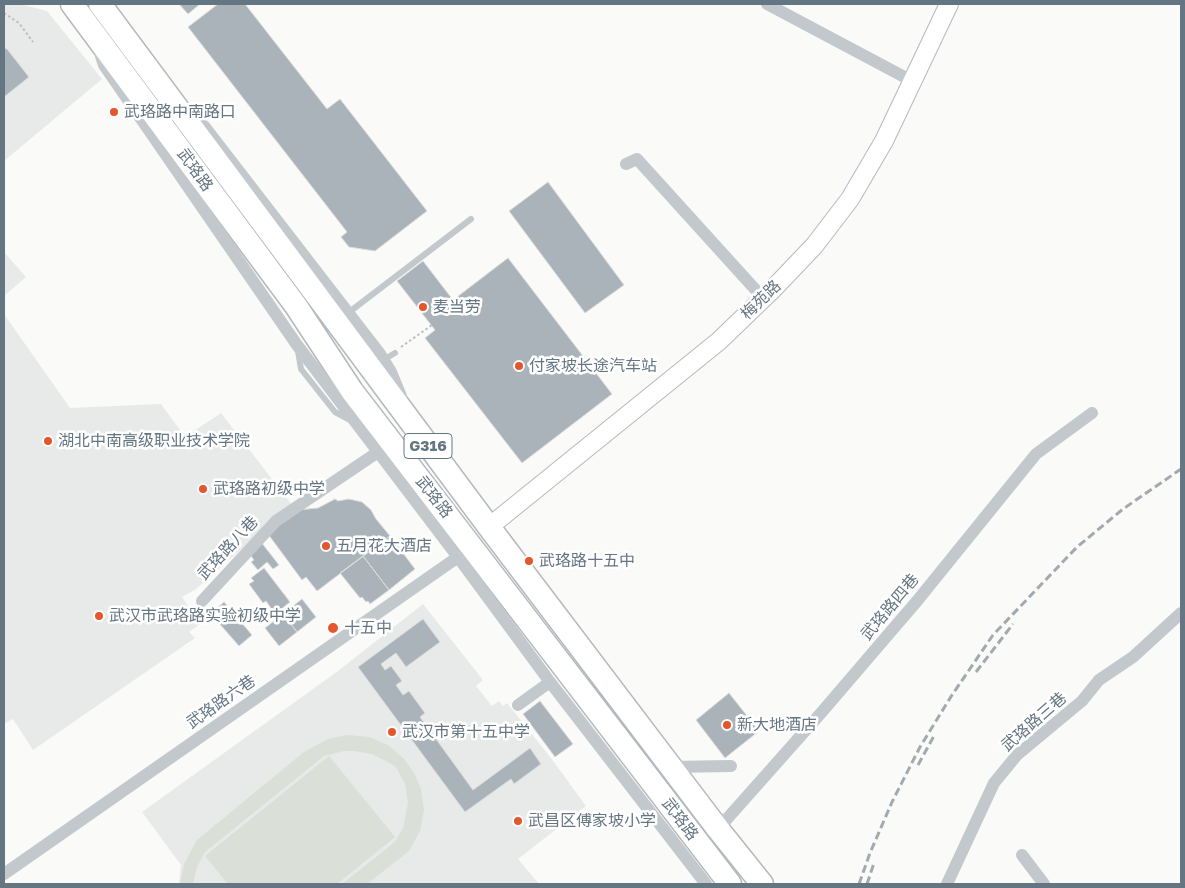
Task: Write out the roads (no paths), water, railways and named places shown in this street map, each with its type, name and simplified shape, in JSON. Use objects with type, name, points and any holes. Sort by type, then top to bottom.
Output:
[{"type":"highway","name":"武珞路","points":[[72,4],[296,306],[352,391],[730,884]]},
{"type":"highway","name":"武珞路","points":[[100,4],[134,47],[489,527],[718,830],[762,884]]},
{"type":"street","points":[[767,4],[912,81]]},
{"type":"street","name":"梅苑路","points":[[489,527],[719,341],[814,246],[850,199],[884,141],[949,4]]},
{"type":"street","name":"武珞路","points":[[93,32],[104,65],[297,345],[550,682],[706,884]]},
{"type":"street","name":"武珞路","points":[[134,47],[176,89],[383,360],[391,372],[412,424]]},
{"type":"street","points":[[626,164],[638,160],[763,298]]},
{"type":"street","name":"武珞路四巷","points":[[718,830],[821,714],[1036,454],[1092,413]]},
{"type":"street","name":"武珞路八巷","points":[[202,601],[276,520],[378,452]]},
{"type":"street","name":"武珞路六巷","points":[[4,874],[458,557]]},
{"type":"street","name":"武珞路三巷","points":[[946,884],[994,783],[1018,755],[1082,701],[1098,680],[1133,657],[1181,613]]},
{"type":"street","points":[[518,705],[550,682]]},
{"type":"street","points":[[670,767],[731,766]]},
{"type":"street","points":[[1022,855],[1044,884]]},
{"type":"lane","points":[[348,313],[471,219]]},
{"type":"lane","points":[[383,360],[394,352]]},
{"type":"railway","points":[[859,884],[892,802],[920,747],[952,695],[993,635],[1077,547],[1123,509],[1181,469]]},
{"type":"railway","points":[[976,672],[1013,624]]},
{"type":"railway","points":[[918,765],[935,734]]},
{"type":"railway","points":[[867,884],[874,863]]},
{"type":"place","name":"武珞路中南路口","points":[[114,112]]},
{"type":"place","name":"麦当劳","points":[[423,307]]},
{"type":"place","name":"付家坡长途汽车站","points":[[519,366]]},
{"type":"place","name":"湖北中南高级职业技术学院","points":[[48,441]]},
{"type":"place","name":"武珞路初级中学","points":[[203,489]]},
{"type":"place","name":"五月花大酒店","points":[[326,546]]},
{"type":"place","name":"武珞路十五中","points":[[529,561]]},
{"type":"place","name":"武汉市武珞路实验初级中学","points":[[99,616]]},
{"type":"place","name":"十五中","points":[[333,628]]},
{"type":"place","name":"新大地酒店","points":[[727,725]]},
{"type":"place","name":"武汉市第十五中学","points":[[392,732]]},
{"type":"place","name":"武昌区傅家坡小学","points":[[518,821]]}]
